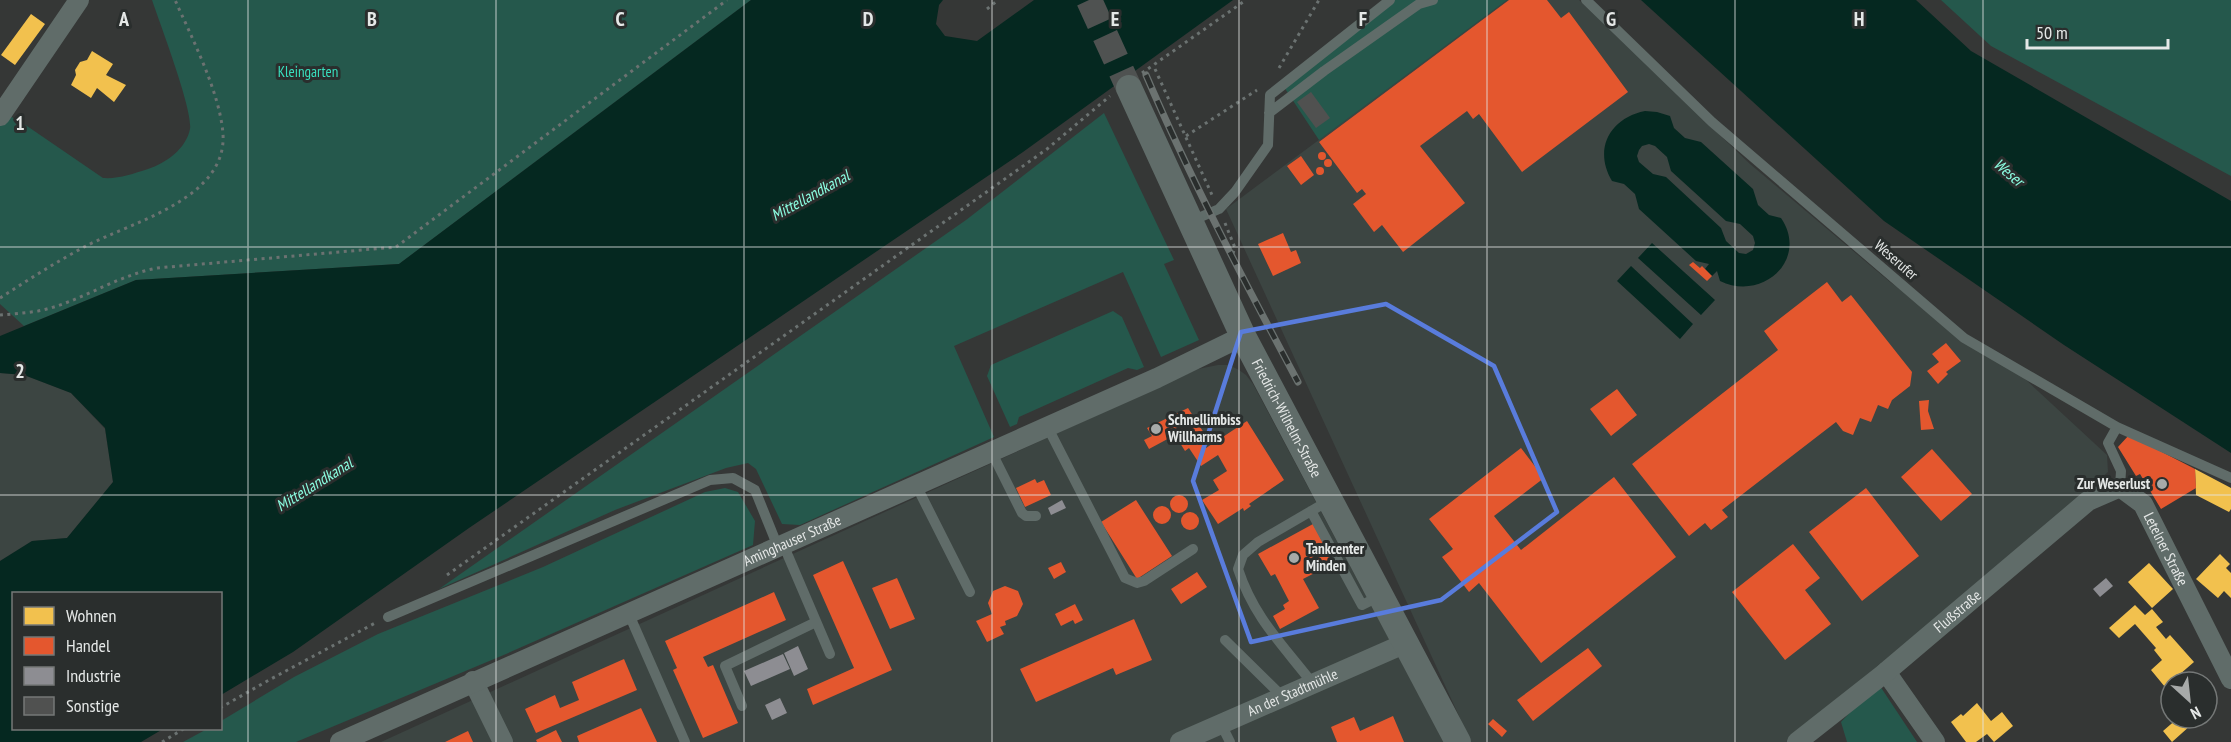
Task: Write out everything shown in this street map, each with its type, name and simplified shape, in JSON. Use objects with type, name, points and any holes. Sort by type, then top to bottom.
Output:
[{"type":"street","points":[[0,116],[79,0]]},
{"type":"street","name":"Friedrich-Wilhelm-Straße","points":[[1127,86],[1320,506],[1380,596],[1458,742]]},
{"type":"street","name":"Aminghauser Straße","points":[[340,742],[991,452],[1243,336]]},
{"type":"street","name":"Flußstraße","points":[[1797,742],[1887,672],[2088,501],[2120,487]]},
{"type":"street","name":"Letelner Straße","points":[[2120,487],[2143,504],[2231,679]]},
{"type":"street","name":"An der Stadtmühle","points":[[1180,742],[1406,643]]},
{"type":"street","points":[[1887,672],[1935,742]]},
{"type":"street","points":[[473,681],[503,742]]},
{"type":"lane","points":[[1189,222],[1219,209],[1235,192],[1268,145],[1270,95],[1390,0]]},
{"type":"lane","points":[[1269,114],[1324,71],[1419,4],[1433,0]]},
{"type":"lane","name":"Weserufer","points":[[1586,0],[1712,122],[1964,338],[2118,427],[2231,478]]},
{"type":"lane","points":[[1047,426],[1125,578],[1137,583],[1144,581],[1193,549]]},
{"type":"lane","points":[[2118,427],[2108,443],[2121,471],[2120,487]]},
{"type":"lane","points":[[991,452],[1022,513],[1026,516],[1036,516]]},
{"type":"lane","points":[[388,617],[710,480],[733,478],[755,490],[830,654]]},
{"type":"lane","points":[[916,485],[970,592]]},
{"type":"lane","points":[[1313,684],[1266,626],[1252,604],[1238,569],[1243,555],[1258,542],[1320,506]]},
{"type":"lane","points":[[628,612],[685,742]]},
{"type":"lane","points":[[742,706],[725,666],[816,622]]},
{"type":"lane","points":[[1225,640],[1283,697]]},
{"type":"lane","points":[[1221,724],[1230,742]]},
{"type":"path","points":[[0,298],[36,274],[88,245],[152,217],[187,196],[209,179],[220,157],[223,135],[211,87],[175,0]]},
{"type":"path","points":[[0,315],[39,311],[85,295],[135,272],[157,268],[396,247],[728,0]]},
{"type":"path","points":[[987,9],[999,0]]},
{"type":"path","points":[[445,576],[1047,149],[1127,86],[1246,0]]},
{"type":"path","points":[[1270,95],[1272,81],[1319,0]]},
{"type":"path","points":[[1186,136],[1272,81]]},
{"type":"path","points":[[222,707],[388,617]]},
{"type":"path","points":[[162,742],[183,730]]},
{"type":"highlighted area","points":[[1386,304],[1494,366],[1557,512],[1441,600],[1251,642],[1193,481],[1241,332]]},
{"type":"shaded area","points":[[1507,0],[1579,0],[1750,164],[1890,282],[2024,378],[2107,455],[2108,472],[1888,665],[1790,742],[1471,742],[1226,209]]},
{"type":"shaded area","points":[[1229,365],[1239,370],[1253,384],[1444,742],[381,742],[1198,369]]},
{"type":"shaded area","points":[[0,373],[24,375],[71,393],[105,429],[113,482],[67,538],[32,541],[0,561]]},
{"type":"green space","name":"Kleingarten","points":[[152,0],[751,0],[399,264],[136,280],[24,326],[0,304],[0,116],[3,112],[27,126],[103,178],[131,174],[168,159],[180,149],[188,136],[190,119]]},
{"type":"green space","points":[[1394,0],[1507,0],[1319,140],[1282,84]]},
{"type":"green space","points":[[1941,0],[2231,0],[2231,176],[1991,46]]},
{"type":"green space","points":[[1104,113],[1174,260],[1164,264],[1199,340],[1161,357],[1123,272],[954,346],[994,437],[800,525],[782,524],[756,469],[748,463],[726,468],[615,510],[439,589],[966,220]]},
{"type":"green space","points":[[1113,311],[1122,317],[1144,367],[1137,370],[1128,368],[1019,417],[1017,424],[1010,427],[987,376],[991,365]]},
{"type":"green space","points":[[725,488],[738,492],[755,521],[753,545],[506,654],[296,742],[183,742],[205,730],[222,730],[222,720],[294,677],[378,634],[543,567],[705,492]]},
{"type":"green space","points":[[1878,683],[1917,742],[1847,742],[1841,722]]},
{"type":"water","name":"Mittellandkanal","points":[[751,0],[943,0],[939,5],[936,24],[945,36],[977,41],[1034,0],[1233,0],[1023,152],[469,528],[293,652],[222,694],[222,592],[12,592],[12,730],[161,730],[141,742],[0,742],[0,561],[32,541],[67,538],[113,482],[105,428],[71,393],[24,375],[0,373],[0,336],[136,280],[399,264]]},
{"type":"water","name":"Weser","points":[[1641,0],[1916,0],[1971,51],[2231,201],[2231,453],[2064,345],[1884,221]]},
{"type":"water","points":[[1645,111],[1670,116],[1674,128],[1685,138],[1701,142],[1753,189],[1758,205],[1769,215],[1781,218],[1788,233],[1789,248],[1785,261],[1777,273],[1766,281],[1752,286],[1736,286],[1720,281],[1717,271],[1712,276],[1705,269],[1709,264],[1696,261],[1639,209],[1635,194],[1624,184],[1612,181],[1604,158],[1608,137],[1622,120]],"holes":[[[1649,144],[1655,146],[1667,157],[1671,171],[1726,221],[1740,224],[1753,236],[1755,243],[1753,250],[1746,254],[1739,253],[1726,241],[1721,228],[1666,177],[1653,174],[1639,162],[1637,156],[1642,146]]]},
{"type":"water","points":[[1652,243],[1715,300],[1701,315],[1638,258]]},
{"type":"water","points":[[1631,266],[1693,324],[1680,339],[1617,281]]},
{"type":"building: Wohnen","points":[[31,14],[45,24],[15,65],[1,55]]},
{"type":"building: Wohnen","points":[[92,51],[113,64],[106,75],[126,85],[114,102],[97,88],[91,98],[71,85],[76,75],[75,70],[80,62],[87,60]]},
{"type":"building: Wohnen","points":[[2195,469],[2231,488],[2229,512],[2196,495]]},
{"type":"building: Wohnen","points":[[2220,554],[2230,564],[2226,568],[2231,573],[2231,598],[2224,591],[2218,598],[2196,579]]},
{"type":"building: Wohnen","points":[[2149,563],[2173,589],[2152,608],[2128,582]]},
{"type":"building: Wohnen","points":[[2135,605],[2145,615],[2152,609],[2163,622],[2156,627],[2166,639],[2170,635],[2194,662],[2185,670],[2159,670],[2159,680],[2151,670],[2162,660],[2154,650],[2156,648],[2135,624],[2119,638],[2109,628]]},
{"type":"building: Wohnen","points":[[1977,703],[1991,721],[2002,712],[2013,726],[1994,742],[1987,734],[1976,742],[1966,742],[1951,722],[1961,714],[1963,716]]},
{"type":"building: Wohnen","points":[[2164,730],[2185,730],[2172,742]]},
{"type":"building: Handel","points":[[1509,0],[1547,0],[1561,18],[1569,12],[1628,92],[1522,172],[1479,114],[1473,119],[1467,111],[1420,146],[1465,203],[1403,252],[1382,225],[1374,232],[1353,204],[1366,194],[1362,189],[1357,193],[1319,142]]},
{"type":"building: Handel","points":[[1322,152],[1326,156],[1322,160],[1318,156]]},
{"type":"building: Handel","points":[[1301,156],[1314,175],[1301,185],[1287,166]]},
{"type":"building: Handel","points":[[1328,159],[1332,163],[1328,167],[1324,163]]},
{"type":"building: Handel","points":[[1320,167],[1324,171],[1320,175],[1316,171]]},
{"type":"building: Handel","points":[[1283,233],[1291,252],[1296,250],[1301,263],[1273,276],[1258,244]]},
{"type":"building: Handel","points":[[1693,262],[1700,268],[1702,266],[1712,276],[1707,281],[1689,265]]},
{"type":"building: Handel","points":[[1827,282],[1842,302],[1851,295],[1912,372],[1910,386],[1892,400],[1888,409],[1878,405],[1871,422],[1860,418],[1853,435],[1843,431],[1836,422],[1722,510],[1728,517],[1711,530],[1705,523],[1689,536],[1632,464],[1778,350],[1764,331]]},
{"type":"building: Handel","points":[[1946,343],[1961,361],[1946,372],[1948,374],[1938,384],[1927,371],[1939,362],[1932,354]]},
{"type":"building: Handel","points":[[1617,389],[1637,415],[1611,436],[1590,409]]},
{"type":"building: Handel","points":[[1929,400],[1928,411],[1934,429],[1921,430],[1919,401]]},
{"type":"building: Handel","points":[[1188,408],[1204,433],[1199,437],[1206,448],[1247,421],[1284,480],[1249,504],[1251,506],[1244,511],[1243,508],[1218,524],[1202,500],[1219,490],[1213,480],[1227,471],[1218,455],[1201,466],[1189,448],[1185,451],[1175,435],[1149,449],[1144,440],[1152,436],[1147,428]]},
{"type":"building: Handel","points":[[2129,435],[2195,469],[2196,488],[2161,509],[2140,474],[2136,476],[2118,447]]},
{"type":"building: Handel","points":[[1521,448],[1544,478],[1494,516],[1521,550],[1614,477],[1676,557],[1541,663],[1479,583],[1469,592],[1442,557],[1453,549],[1429,519]]},
{"type":"building: Handel","points":[[1932,449],[1972,494],[1941,521],[1901,477]]},
{"type":"building: Handel","points":[[1035,479],[1037,483],[1044,480],[1051,495],[1025,507],[1016,488]]},
{"type":"building: Handel","points":[[1866,488],[1919,556],[1862,601],[1809,532]]},
{"type":"building: Handel","points":[[1179,495],[1185,498],[1188,504],[1185,510],[1179,513],[1173,510],[1170,504],[1173,498]]},
{"type":"building: Handel","points":[[1136,500],[1172,556],[1137,579],[1101,522]]},
{"type":"building: Handel","points":[[1158,506],[1166,506],[1171,511],[1169,522],[1158,524],[1153,519],[1153,511]]},
{"type":"building: Handel","points":[[1186,512],[1194,512],[1199,517],[1197,528],[1186,530],[1181,525],[1181,517]]},
{"type":"building: Handel","points":[[1313,524],[1334,563],[1303,579],[1319,608],[1280,629],[1273,616],[1285,609],[1283,605],[1289,601],[1275,574],[1271,576],[1258,554]]},
{"type":"building: Handel","points":[[1793,544],[1820,578],[1805,590],[1831,624],[1785,660],[1732,592]]},
{"type":"building: Handel","points":[[843,561],[892,670],[813,705],[807,689],[854,668],[813,575]]},
{"type":"building: Handel","points":[[1061,562],[1066,572],[1054,579],[1048,568]]},
{"type":"building: Handel","points":[[1197,572],[1207,587],[1181,604],[1171,589]]},
{"type":"building: Handel","points":[[897,578],[915,619],[890,629],[872,588]]},
{"type":"building: Handel","points":[[1005,586],[1018,591],[1023,604],[1017,616],[1005,621],[1006,625],[1000,627],[1004,634],[987,642],[976,621],[992,614],[988,603],[993,591]]},
{"type":"building: Handel","points":[[774,592],[786,620],[703,657],[708,667],[713,665],[738,723],[703,738],[673,670],[677,668],[665,641]]},
{"type":"building: Handel","points":[[1075,604],[1083,620],[1075,624],[1073,620],[1061,626],[1055,614]]},
{"type":"building: Handel","points":[[1134,619],[1152,660],[1116,675],[1113,668],[1036,702],[1020,669]]},
{"type":"building: Handel","points":[[1588,648],[1602,666],[1533,721],[1517,700]]},
{"type":"building: Handel","points":[[624,659],[637,690],[536,733],[525,709],[555,695],[560,708],[579,700],[572,682]]},
{"type":"building: Handel","points":[[641,708],[657,742],[579,742],[577,736]]},
{"type":"building: Handel","points":[[1393,716],[1404,742],[1337,742],[1331,727],[1354,717],[1360,731]]},
{"type":"building: Handel","points":[[1493,719],[1507,731],[1502,737],[1488,724]]},
{"type":"building: Handel","points":[[556,730],[562,742],[537,742],[536,740]]},
{"type":"building: Handel","points":[[468,731],[473,742],[445,742]]},
{"type":"building: Industrie","points":[[1062,500],[1066,508],[1051,515],[1048,508]]},
{"type":"building: Industrie","points":[[2106,578],[2113,586],[2100,597],[2093,589]]},
{"type":"building: Industrie","points":[[798,646],[808,669],[794,676],[784,653]]},
{"type":"building: Industrie","points":[[783,654],[790,669],[751,686],[744,671]]},
{"type":"building: Industrie","points":[[780,698],[787,713],[772,720],[765,705]]},
{"type":"building: Sonstige","points":[[1311,92],[1330,118],[1316,128],[1297,102]]},
{"type":"tunnel","points":[[1089,0],[1129,88]]},
{"type":"railway","points":[[1146,75],[1200,192],[1298,382]]},
{"type":"place","name":"Schnellimbiss Willharms","points":[[1156,429]]},
{"type":"place","name":"Zur Weserlust","points":[[2162,484]]},
{"type":"place","name":"Tankcenter Minden","points":[[1294,558]]}]
